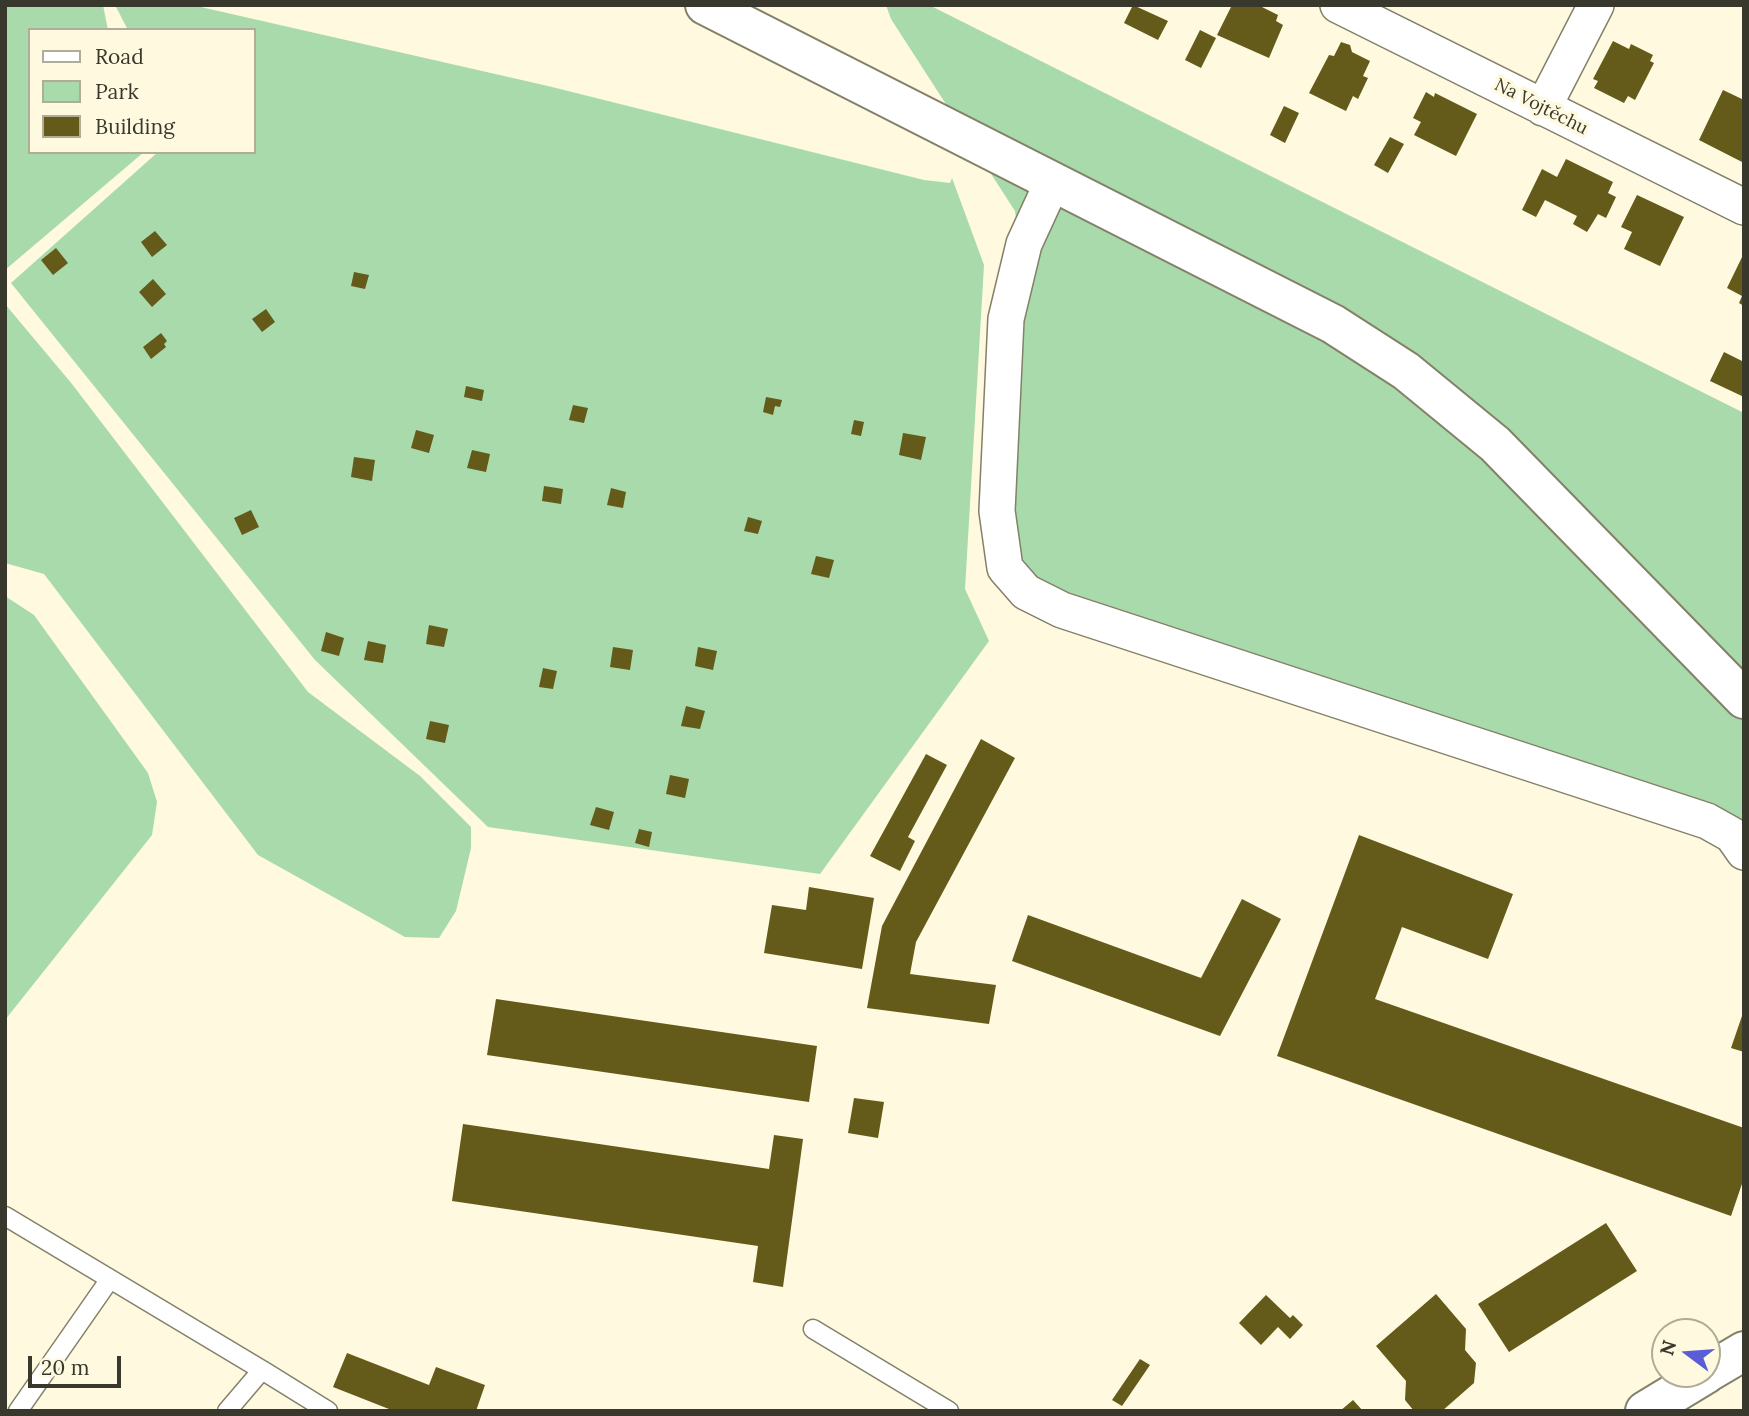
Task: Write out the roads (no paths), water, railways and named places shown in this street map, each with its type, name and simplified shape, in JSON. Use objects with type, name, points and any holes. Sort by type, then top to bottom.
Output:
[{"type":"main road","points":[[705,5],[1333,324],[1406,371],[1495,444],[1744,699]]},
{"type":"main road","points":[[1721,1365],[1744,1351]]},
{"type":"main road","points":[[1645,1411],[1684,1388]]},
{"type":"street","name":"Na Vojtěchu","points":[[1339,5],[1744,207]]},
{"type":"street","points":[[1543,108],[1596,5]]},
{"type":"street","points":[[1053,181],[1024,244],[1006,319],[997,511],[1005,568],[1026,592],[1062,610],[1707,821],[1732,835],[1744,852]]},
{"type":"lane","points":[[5,1216],[328,1411]]},
{"type":"lane","points":[[18,1411],[110,1279]]},
{"type":"lane","points":[[813,1329],[948,1411]]},
{"type":"lane","points":[[226,1411],[262,1370]]}]
